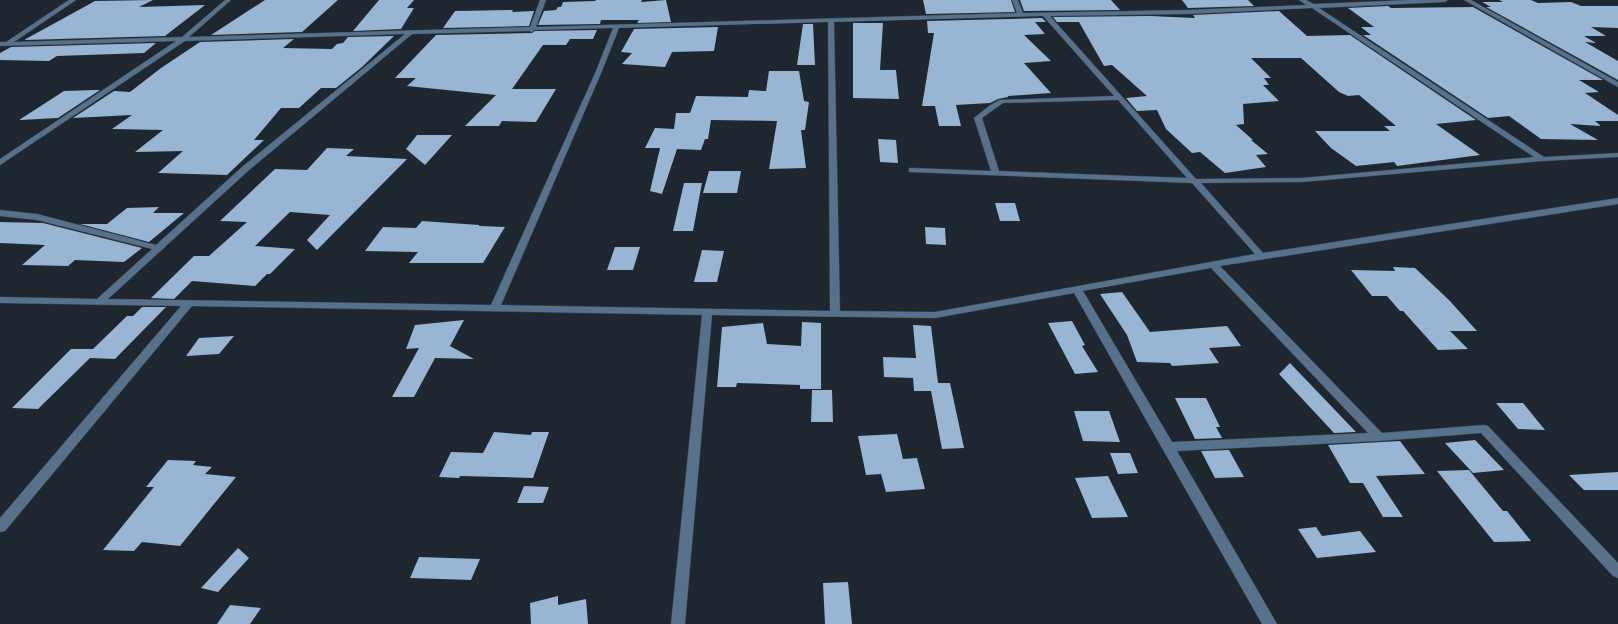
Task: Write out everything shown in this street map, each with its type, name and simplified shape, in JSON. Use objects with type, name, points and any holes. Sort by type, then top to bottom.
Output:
[{"type":"street","points":[[0,48],[3,44],[73,0]]},
{"type":"street","points":[[0,163],[183,39],[228,0]]},
{"type":"street","points":[[532,30],[543,0]]},
{"type":"street","points":[[1014,0],[1020,15]]},
{"type":"street","points":[[1302,0],[1314,6],[1542,159]]},
{"type":"street","points":[[3,44],[532,30],[1045,14],[1187,12],[1445,0]]},
{"type":"street","points":[[1467,0],[1618,85]]},
{"type":"street","points":[[1045,14],[1261,256]]},
{"type":"street","points":[[831,20],[836,314]]},
{"type":"street","points":[[495,308],[599,71],[616,27]]},
{"type":"street","points":[[100,301],[245,169],[410,33]]},
{"type":"street","points":[[996,173],[978,118],[991,107],[1001,101],[1120,98]]},
{"type":"street","points":[[912,170],[1194,181],[1302,180],[1542,159],[1618,155]]},
{"type":"street","points":[[0,300],[836,314],[935,314],[1261,256],[1618,202]]},
{"type":"street","points":[[1606,204],[1618,212]]},
{"type":"street","points":[[0,213],[37,217],[158,248]]},
{"type":"street","points":[[1213,265],[1379,436]]},
{"type":"street","points":[[1077,289],[1270,624]]},
{"type":"street","points":[[0,527],[190,303]]},
{"type":"street","points":[[678,624],[706,312]]},
{"type":"street","points":[[1168,447],[1484,429],[1618,572]]},
{"type":"building","points":[[153,0],[139,7],[205,5],[165,36],[24,40],[95,1]]},
{"type":"building","points":[[265,0],[338,0],[302,32],[211,35]]},
{"type":"building","points":[[379,0],[414,0],[407,8],[414,8],[401,29],[353,31]]},
{"type":"building","points":[[642,0],[641,2],[666,0],[671,22],[637,23],[639,20],[601,20],[600,24],[538,25],[544,11],[556,10],[558,7],[561,7],[563,2]]},
{"type":"building","points":[[923,0],[1011,0],[1015,12],[926,14]]},
{"type":"building","points":[[1020,0],[1111,0],[1120,10],[1024,11]]},
{"type":"building","points":[[1182,0],[1248,0],[1254,6],[1188,8]]},
{"type":"building","points":[[1499,0],[1531,0],[1538,3],[1571,2],[1581,6],[1618,6],[1618,28],[1591,27],[1606,36],[1584,36],[1596,43],[1585,42],[1618,61],[1618,80],[1486,7],[1491,7],[1482,2],[1503,2]]},
{"type":"building","points":[[1388,6],[1391,8],[1473,7],[1603,80],[1579,80],[1599,92],[1585,93],[1618,115],[1618,121],[1595,121],[1601,126],[1570,124],[1598,140],[1541,139],[1509,116],[1488,118],[1363,35],[1371,35],[1361,27],[1374,27],[1348,8]]},
{"type":"building","points":[[513,10],[512,12],[534,11],[529,26],[443,28],[455,11]]},
{"type":"building","points":[[1279,11],[1307,36],[1350,35],[1476,120],[1436,124],[1480,155],[1397,166],[1394,162],[1356,166],[1331,148],[1315,131],[1390,131],[1384,126],[1396,126],[1359,95],[1348,96],[1339,92],[1301,58],[1251,58],[1271,78],[1264,78],[1269,85],[1263,85],[1279,101],[1243,104],[1244,124],[1236,125],[1268,154],[1256,155],[1266,167],[1225,173],[1200,152],[1192,153],[1166,129],[1157,110],[1137,111],[1126,98],[1147,96],[1112,65],[1104,66],[1079,22],[1057,22],[1053,17],[1150,16],[1195,18],[1193,15]]},
{"type":"building","points":[[1042,18],[1046,22],[1035,22],[1045,34],[1024,35],[1051,61],[1024,63],[1051,93],[1008,96],[990,103],[956,105],[961,126],[939,126],[935,106],[922,106],[934,33],[928,33],[927,21]]},
{"type":"building","points":[[853,23],[883,23],[880,70],[896,70],[899,99],[853,98]]},
{"type":"building","points":[[803,24],[813,24],[815,65],[797,65]]},
{"type":"building","points":[[718,27],[714,51],[672,52],[665,67],[622,64],[632,53],[621,52],[634,29]]},
{"type":"building","points":[[597,30],[593,39],[570,39],[566,45],[543,45],[512,89],[556,89],[536,122],[502,121],[499,126],[465,126],[496,95],[407,86],[416,78],[395,78],[436,35]]},
{"type":"building","points":[[394,36],[362,67],[336,88],[321,88],[299,108],[281,108],[254,140],[264,140],[227,175],[158,173],[183,151],[135,152],[163,130],[112,129],[132,115],[73,118],[114,91],[130,92],[161,68],[200,42],[294,39],[283,48],[332,49],[337,44],[343,43],[348,37]]},
{"type":"building","points":[[156,43],[144,53],[57,56],[49,61],[0,60],[0,53],[11,47]]},
{"type":"building","points":[[769,71],[799,71],[804,101],[809,102],[805,130],[801,130],[806,168],[769,169],[777,121],[711,120],[708,139],[705,139],[701,150],[677,149],[662,194],[650,191],[660,148],[645,148],[655,128],[674,129],[676,113],[690,113],[696,96],[748,97],[749,90],[766,91]]},
{"type":"building","points":[[100,90],[58,118],[19,120],[64,91]]},
{"type":"building","points":[[417,135],[452,135],[425,165],[406,149]]},
{"type":"building","points":[[878,139],[896,140],[898,163],[880,162]]},
{"type":"building","points":[[327,148],[354,149],[346,156],[407,159],[317,250],[307,240],[330,215],[290,212],[255,246],[295,249],[270,274],[267,274],[255,286],[192,281],[174,299],[151,298],[194,256],[209,256],[247,222],[220,221],[275,169],[307,170]]},
{"type":"building","points":[[709,171],[741,171],[737,193],[703,193]]},
{"type":"building","points":[[684,183],[702,183],[693,231],[673,231]]},
{"type":"building","points":[[995,203],[1015,203],[1020,221],[1000,221]]},
{"type":"building","points":[[159,207],[153,213],[184,213],[149,242],[80,224],[107,224],[127,208]]},
{"type":"building","points":[[422,221],[505,227],[483,263],[409,263],[418,252],[365,251],[383,227],[416,228]]},
{"type":"building","points":[[0,222],[43,223],[142,248],[124,262],[75,260],[68,266],[22,265],[45,245],[0,243]]},
{"type":"building","points":[[925,227],[945,228],[946,245],[926,244]]},
{"type":"building","points":[[615,247],[640,247],[633,270],[607,270]]},
{"type":"building","points":[[702,250],[724,251],[717,282],[694,282]]},
{"type":"building","points":[[1393,267],[1415,268],[1449,300],[1477,331],[1450,331],[1468,349],[1438,350],[1403,311],[1400,311],[1387,296],[1372,296],[1351,270],[1395,271]]},
{"type":"building","points":[[1122,292],[1150,332],[1227,326],[1241,346],[1209,348],[1219,363],[1172,366],[1170,363],[1137,362],[1127,335],[1100,294]]},
{"type":"building","points":[[142,307],[166,307],[115,359],[90,358],[38,409],[12,408],[71,349],[93,349],[127,316],[133,316]]},
{"type":"building","points":[[464,320],[450,346],[474,359],[435,358],[414,397],[392,397],[419,348],[406,349],[415,325]]},
{"type":"building","points":[[1072,321],[1085,345],[1082,346],[1098,372],[1075,374],[1048,323]]},
{"type":"building","points":[[802,322],[821,323],[821,389],[800,389],[800,385],[737,383],[736,387],[717,387],[722,327],[763,323],[767,344],[801,346]]},
{"type":"building","points":[[913,325],[931,326],[938,383],[950,383],[964,448],[942,449],[931,391],[914,391],[913,378],[884,377],[883,357],[916,358]]},
{"type":"building","points":[[234,336],[219,354],[186,356],[199,338]]},
{"type":"building","points":[[1290,363],[1356,432],[1334,433],[1279,374]]},
{"type":"building","points":[[812,390],[832,390],[833,422],[811,422]]},
{"type":"building","points":[[1175,398],[1206,398],[1220,427],[1216,427],[1222,438],[1195,439]]},
{"type":"building","points":[[1496,403],[1523,403],[1545,430],[1518,429]]},
{"type":"building","points":[[1074,411],[1109,411],[1120,442],[1083,441]]},
{"type":"building","points":[[494,432],[531,435],[532,432],[549,432],[533,478],[460,476],[459,478],[439,477],[451,452],[483,453]]},
{"type":"building","points":[[897,434],[903,459],[917,458],[925,489],[886,492],[881,474],[866,475],[858,436]]},
{"type":"building","points":[[1475,440],[1504,470],[1473,473],[1445,443]]},
{"type":"building","points":[[1400,441],[1425,474],[1376,476],[1403,517],[1383,517],[1363,483],[1350,483],[1328,445]]},
{"type":"building","points":[[1229,450],[1244,477],[1215,478],[1201,451]]},
{"type":"building","points":[[1110,453],[1130,453],[1138,473],[1118,474]]},
{"type":"building","points":[[168,460],[196,461],[193,465],[212,467],[205,474],[236,477],[180,546],[142,542],[134,551],[103,550],[154,487],[146,487]]},
{"type":"building","points":[[1469,470],[1503,511],[1507,511],[1531,541],[1494,542],[1437,471]]},
{"type":"building","points":[[1618,472],[1618,490],[1584,490],[1569,475]]},
{"type":"building","points":[[1108,476],[1128,517],[1092,518],[1075,478]]},
{"type":"building","points":[[524,486],[549,487],[543,503],[517,503]]},
{"type":"building","points":[[1316,527],[1322,536],[1360,531],[1376,552],[1317,558],[1298,529]]},
{"type":"building","points":[[238,548],[249,558],[218,592],[201,588]]},
{"type":"building","points":[[419,557],[480,559],[471,580],[410,578]]},
{"type":"building","points":[[848,582],[852,624],[825,624],[823,583]]},
{"type":"building","points":[[558,596],[558,605],[586,599],[588,624],[531,624],[530,603]]},
{"type":"building","points":[[230,605],[261,608],[250,624],[217,624]]}]
